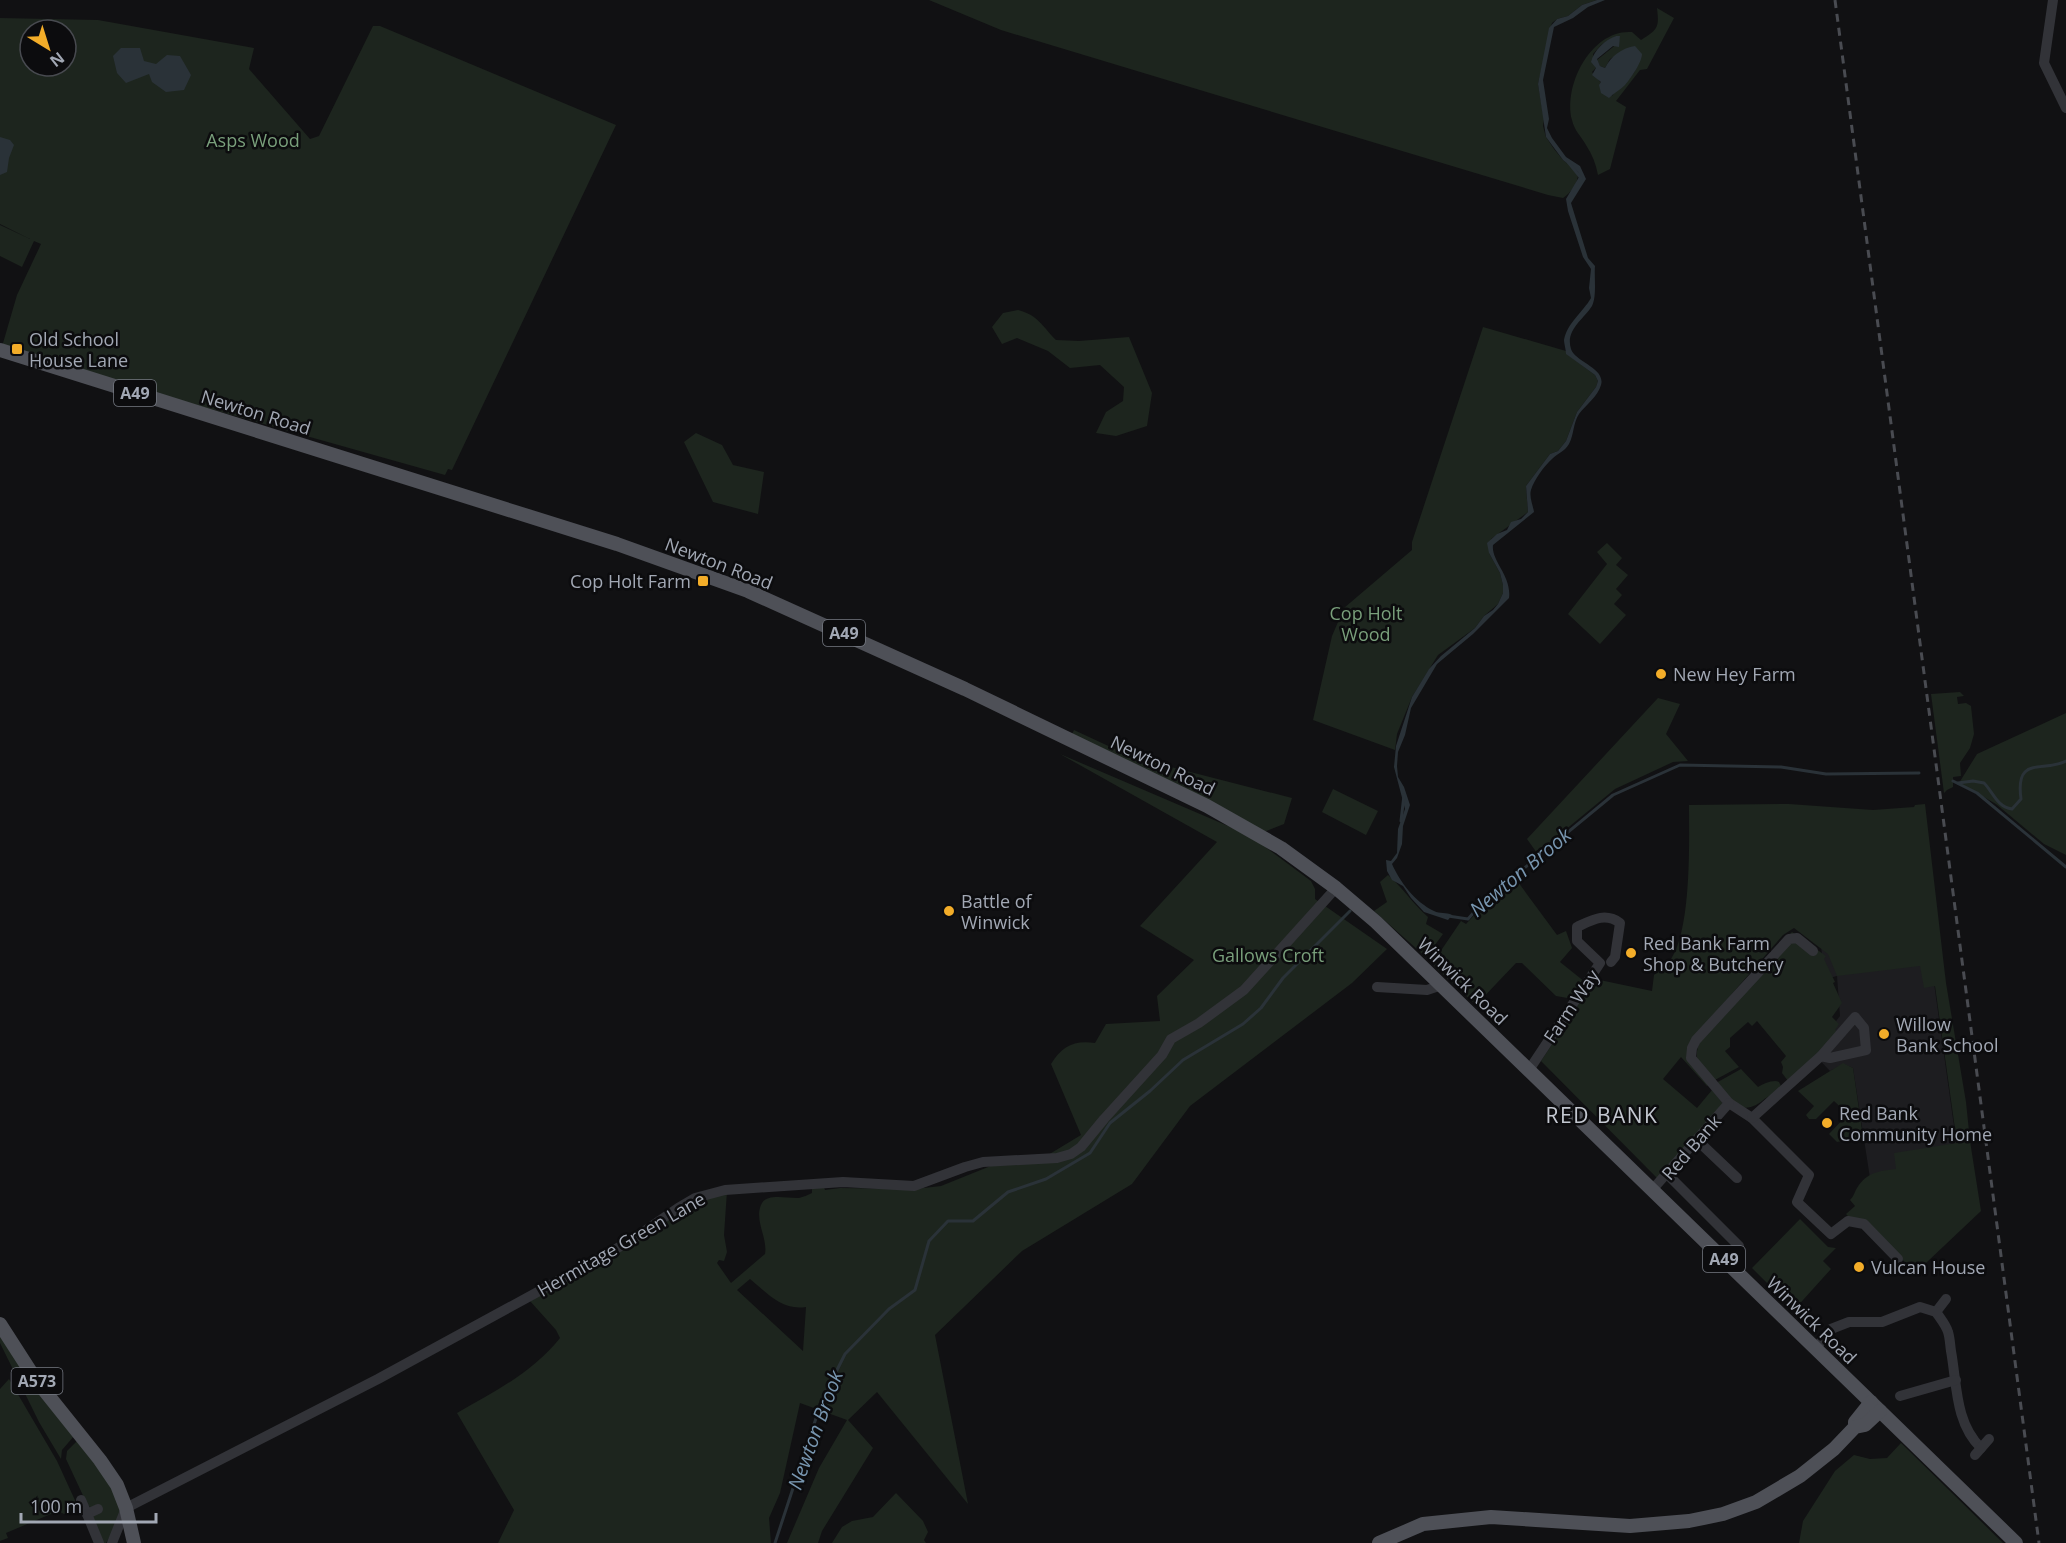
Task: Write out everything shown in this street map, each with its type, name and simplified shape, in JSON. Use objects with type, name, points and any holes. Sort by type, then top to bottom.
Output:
[{"type":"main road","name":"Newton Road","points":[[0,350],[617,544],[739,588],[955,684],[1207,806],[1281,848],[1336,888],[1376,922]]},
{"type":"main road","name":"Winwick Road","points":[[1376,922],[2016,1543]]},
{"type":"main road","name":"A573","points":[[0,1324],[36,1380],[117,1485],[126,1508],[134,1543]]},
{"type":"main road","points":[[1379,1543],[1423,1524],[1491,1517],[1630,1526],[1689,1521],[1723,1514],[1756,1502],[1800,1476],[1834,1449],[1855,1427],[1858,1418],[1876,1407]]},
{"type":"street","points":[[2053,0],[2044,63],[2066,106]]},
{"type":"street","name":"Hermitage Green Lane","points":[[126,1508],[378,1378],[578,1270],[630,1241],[695,1198],[725,1190],[843,1182],[914,1186],[983,1162],[1057,1158],[1071,1154],[1081,1146],[1162,1055],[1172,1039],[1244,990],[1336,888]]},
{"type":"street","name":"Farm Way","points":[[1529,1070],[1600,963],[1577,941],[1577,927],[1606,916],[1620,923],[1615,957],[1611,962]]},
{"type":"street","points":[[1813,951],[1797,938],[1789,939],[1696,1040],[1691,1058],[1729,1103],[1752,1118],[1809,1176],[1797,1202],[1830,1234],[1848,1221],[1864,1224],[1898,1259]]},
{"type":"street","points":[[1377,987],[1427,990],[1442,985]]},
{"type":"street","points":[[1752,1118],[1821,1056],[1855,1017],[1864,1028],[1866,1050],[1830,1058],[1821,1056]]},
{"type":"street","name":"Red Bank","points":[[1652,1190],[1668,1175],[1729,1103]]},
{"type":"street","points":[[1698,1141],[1737,1178]]},
{"type":"street","points":[[1668,1175],[1739,1246]]},
{"type":"street","points":[[1936,1312],[1946,1299]]},
{"type":"street","points":[[1816,1348],[1830,1329],[1849,1322],[1882,1322],[1920,1307],[1936,1312],[1948,1332],[1957,1397],[1965,1426],[1970,1436],[1982,1447]]},
{"type":"street","points":[[1900,1396],[1956,1380]]},
{"type":"street","points":[[81,1500],[92,1511],[99,1543]]},
{"type":"street","points":[[111,1543],[126,1508]]},
{"type":"shaded area","points":[[1605,0],[1554,27],[1543,80],[1549,119],[1547,128],[1566,157],[1580,166],[1586,179],[1571,203],[1588,258],[1595,266],[1594,297],[1592,306],[1573,330],[1570,342],[1574,354],[1599,374],[1601,385],[1595,397],[1577,418],[1569,444],[1546,465],[1534,482],[1531,498],[1534,512],[1493,545],[1495,557],[1505,576],[1509,598],[1473,634],[1437,664],[1411,708],[1405,735],[1398,752],[1398,777],[1410,805],[1403,826],[1402,844],[1392,864],[1399,878],[1414,897],[1434,911],[1452,915],[1448,920],[1424,912],[1403,886],[1392,880],[1387,871],[1386,860],[1391,861],[1397,853],[1398,829],[1405,809],[1394,767],[1396,746],[1412,697],[1429,669],[1498,604],[1503,593],[1503,585],[1487,543],[1497,534],[1507,530],[1511,522],[1521,519],[1528,512],[1526,486],[1550,454],[1558,451],[1566,441],[1577,412],[1598,381],[1595,375],[1566,354],[1564,340],[1566,334],[1591,298],[1589,288],[1591,269],[1583,257],[1566,199],[1579,177],[1578,172],[1563,160],[1546,137],[1538,84],[1549,28],[1557,19],[1568,16],[1582,5]]},
{"type":"shaded area","points":[[1620,36],[1619,47],[1613,46],[1597,59],[1600,66],[1605,68],[1614,56],[1630,47],[1635,46],[1642,57],[1623,87],[1609,98],[1601,93],[1599,85],[1601,82],[1592,75],[1596,68],[1591,62],[1600,46]]},
{"type":"shaded area","points":[[121,48],[140,48],[144,61],[156,64],[167,55],[180,56],[191,75],[184,90],[166,92],[152,82],[149,74],[126,83],[117,73],[113,56]]},
{"type":"shaded area","points":[[0,137],[10,140],[14,145],[7,172],[0,175]]},
{"type":"shaded area","name":"Willow Bank School","points":[[1806,824],[1932,969],[1967,1219],[1874,1204],[1853,1068],[1843,1064],[1830,1071],[1812,1052],[1840,1016],[1837,976],[1825,979]]},
{"type":"green space","points":[[929,0],[1597,0],[1582,5],[1568,16],[1552,23],[1538,84],[1546,137],[1563,160],[1578,172],[1577,180],[1572,190],[1563,198],[1548,195],[1001,30]]},
{"type":"green space","points":[[1657,8],[1674,18],[1647,69],[1640,70],[1616,101],[1626,107],[1610,169],[1598,175],[1592,156],[1572,120],[1570,106],[1576,76],[1593,49],[1604,39],[1618,33],[1632,32],[1641,40],[1651,33],[1658,24]],"holes":[[[1620,36],[1618,43],[1597,60],[1600,66],[1605,68],[1610,59],[1620,53],[1638,63],[1630,78],[1612,96],[1592,72],[1596,68],[1593,54],[1601,45]]]},
{"type":"green space","name":"Asps Wood","points":[[0,18],[18,18],[18,78],[78,78],[78,20],[98,20],[254,48],[249,69],[310,139],[319,136],[373,26],[380,26],[616,125],[452,470],[448,469],[445,475],[1,350],[17,295],[41,244],[34,241],[22,267],[0,256],[0,225],[30,239],[0,224]]},
{"type":"green space","points":[[1018,310],[1035,318],[1056,340],[1079,341],[1129,337],[1152,393],[1147,426],[1116,436],[1096,433],[1106,412],[1123,401],[1124,387],[1100,365],[1070,368],[1048,351],[1017,338],[1002,344],[992,327],[1003,313]]},
{"type":"green space","name":"Cop Holt Wood","points":[[1483,327],[1566,351],[1595,375],[1598,381],[1577,412],[1566,441],[1558,451],[1550,454],[1526,486],[1528,512],[1491,539],[1489,553],[1500,573],[1503,585],[1503,593],[1498,604],[1484,616],[1475,628],[1438,655],[1412,697],[1397,734],[1395,750],[1313,720],[1332,636],[1344,608],[1412,550],[1412,542]]},
{"type":"green space","points":[[696,433],[722,445],[733,465],[764,472],[758,514],[713,502],[684,442]]},
{"type":"green space","points":[[1607,543],[1622,558],[1616,565],[1628,575],[1616,589],[1622,595],[1614,604],[1626,615],[1600,644],[1568,614],[1607,564],[1597,552]]},
{"type":"green space","points":[[1960,692],[1964,696],[1957,697],[1958,704],[1966,703],[1971,706],[1974,734],[1970,748],[1960,763],[1961,776],[1953,777],[1953,787],[1944,793],[1931,694]]},
{"type":"green space","points":[[1658,698],[1680,704],[1666,734],[1688,761],[1673,762],[1615,789],[1537,853],[1527,839]]},
{"type":"green space","points":[[2066,713],[2066,855],[2044,844],[1996,804],[1959,783],[1977,754]]},
{"type":"green space","points":[[1074,730],[1132,757],[1292,798],[1284,824],[1264,832],[1072,734]]},
{"type":"green space","name":"Gallows Croft","points":[[1060,754],[1249,835],[1311,881],[1315,889],[1315,899],[1387,949],[1352,983],[1190,1106],[1132,1184],[1022,1251],[935,1335],[968,1504],[877,1392],[848,1420],[873,1448],[822,1531],[818,1543],[787,1543],[819,1468],[847,1420],[800,1403],[780,1493],[769,1518],[771,1543],[498,1543],[514,1510],[457,1413],[525,1371],[560,1338],[556,1330],[530,1301],[682,1209],[727,1191],[724,1235],[727,1252],[724,1261],[719,1260],[717,1263],[731,1283],[765,1254],[765,1241],[759,1215],[762,1203],[769,1198],[799,1198],[812,1193],[812,1187],[824,1187],[825,1190],[840,1188],[915,1189],[941,1186],[1003,1161],[1038,1161],[1081,1135],[1051,1064],[1069,1046],[1081,1042],[1095,1043],[1106,1024],[1160,1021],[1157,996],[1194,960],[1140,926],[1217,842]],"holes":[[[750,1279],[782,1304],[797,1308],[806,1307],[803,1351],[737,1290]]]},
{"type":"green space","points":[[1333,789],[1378,811],[1366,835],[1322,812]]},
{"type":"green space","points":[[1789,804],[1873,810],[1925,804],[1946,983],[1981,1211],[1927,1262],[1916,1276],[1863,1221],[1857,1226],[1846,1214],[1855,1206],[1850,1200],[1857,1188],[1869,1175],[1896,1169],[1894,1153],[1957,1143],[1935,986],[1924,988],[1920,966],[1837,976],[1828,954],[1794,928],[1783,935],[1691,1041],[1687,1054],[1710,1084],[1707,1086],[1681,1057],[1663,1079],[1697,1108],[1712,1090],[1722,1102],[1722,1106],[1657,1178],[1541,1061],[1595,979],[1652,991],[1654,975],[1668,963],[1676,950],[1688,887],[1689,805]]},
{"type":"green space","points":[[1388,875],[1428,917],[1426,924],[1443,934],[1426,957],[1374,911],[1387,902],[1380,882]]},
{"type":"green space","points":[[1518,882],[1557,935],[1566,931],[1572,948],[1560,962],[1585,982],[1573,999],[1556,996],[1522,963],[1516,963],[1476,1005],[1435,967],[1436,958],[1461,921],[1466,924],[1479,910]]},
{"type":"green space","points":[[1792,932],[1826,956],[1824,959],[1842,1003],[1832,1017],[1839,1024],[1835,1030],[1837,1031],[1792,1081],[1788,1081],[1782,1073],[1781,1062],[1786,1056],[1757,1021],[1752,1026],[1748,1022],[1730,1038],[1730,1047],[1725,1051],[1739,1067],[1713,1081],[1697,1057],[1699,1045],[1707,1029],[1735,993]]},
{"type":"green space","points":[[1843,1063],[1853,1068],[1863,1137],[1837,1142],[1829,1134],[1848,1114],[1834,1101],[1816,1119],[1809,1119],[1806,1115],[1814,1106],[1798,1091]]},
{"type":"green space","points":[[1741,1069],[1758,1087],[1774,1081],[1779,1082],[1781,1086],[1775,1093],[1754,1106],[1741,1107],[1731,1100],[1716,1083]]},
{"type":"green space","points":[[1800,1219],[1828,1247],[1836,1248],[1823,1261],[1831,1269],[1794,1310],[1752,1268]]},
{"type":"green space","points":[[0,1332],[74,1436],[62,1450],[61,1459],[39,1422],[0,1343]]},
{"type":"green space","points":[[9,1379],[57,1461],[79,1509],[64,1514],[58,1511],[6,1533],[8,1538],[0,1541],[0,1389]]},
{"type":"green space","points":[[78,1440],[109,1482],[118,1500],[119,1517],[106,1543],[104,1543],[91,1508],[66,1459],[67,1451]]},
{"type":"green space","points":[[1901,1443],[2003,1543],[1799,1543],[1803,1521],[1835,1471],[1854,1455],[1870,1459],[1887,1458]]},
{"type":"green space","points":[[896,1493],[923,1521],[928,1532],[924,1540],[926,1543],[832,1543],[842,1527],[852,1521],[873,1517]]},
{"type":"waterway","name":"Newton Brook","points":[[1568,162],[1581,178]]},
{"type":"waterway","points":[[1958,783],[1973,781],[1984,783],[1999,802],[2012,809],[2021,799],[2020,785],[2026,771],[2066,761]]},
{"type":"waterway","name":"Newton Brook","points":[[1448,916],[1468,919],[1482,903],[1613,795],[1680,765],[1781,767],[1826,774],[1919,773]]},
{"type":"waterway","name":"Newton Brook","points":[[1953,781],[1977,793],[2066,867]]},
{"type":"waterway","name":"Newton Brook","points":[[1401,821],[1404,795]]},
{"type":"waterway","name":"Newton Brook","points":[[775,1543],[822,1400],[845,1354],[889,1309],[915,1290],[929,1241],[948,1221],[973,1221],[1008,1192],[1046,1179],[1090,1153],[1110,1123],[1150,1091],[1183,1060],[1243,1024],[1261,1008],[1283,978],[1350,911]]},
{"type":"railway","points":[[1835,0],[2039,1543]]},
{"type":"place","name":"Old School House Lane","points":[[17,349]]},
{"type":"place","name":"Cop Holt Farm","points":[[703,581]]},
{"type":"place","name":"New Hey Farm","points":[[1661,674]]},
{"type":"place","name":"Battle of Winwick","points":[[949,911]]},
{"type":"place","name":"Red Bank Farm Shop & Butchery","points":[[1631,953]]},
{"type":"place","name":"Willow Bank School","points":[[1884,1034]]},
{"type":"place","name":"Red Bank Community Home","points":[[1827,1123]]},
{"type":"place","name":"Vulcan House","points":[[1859,1267]]},
{"type":"district","name":"RED BANK","points":[[1602,1115]]}]
